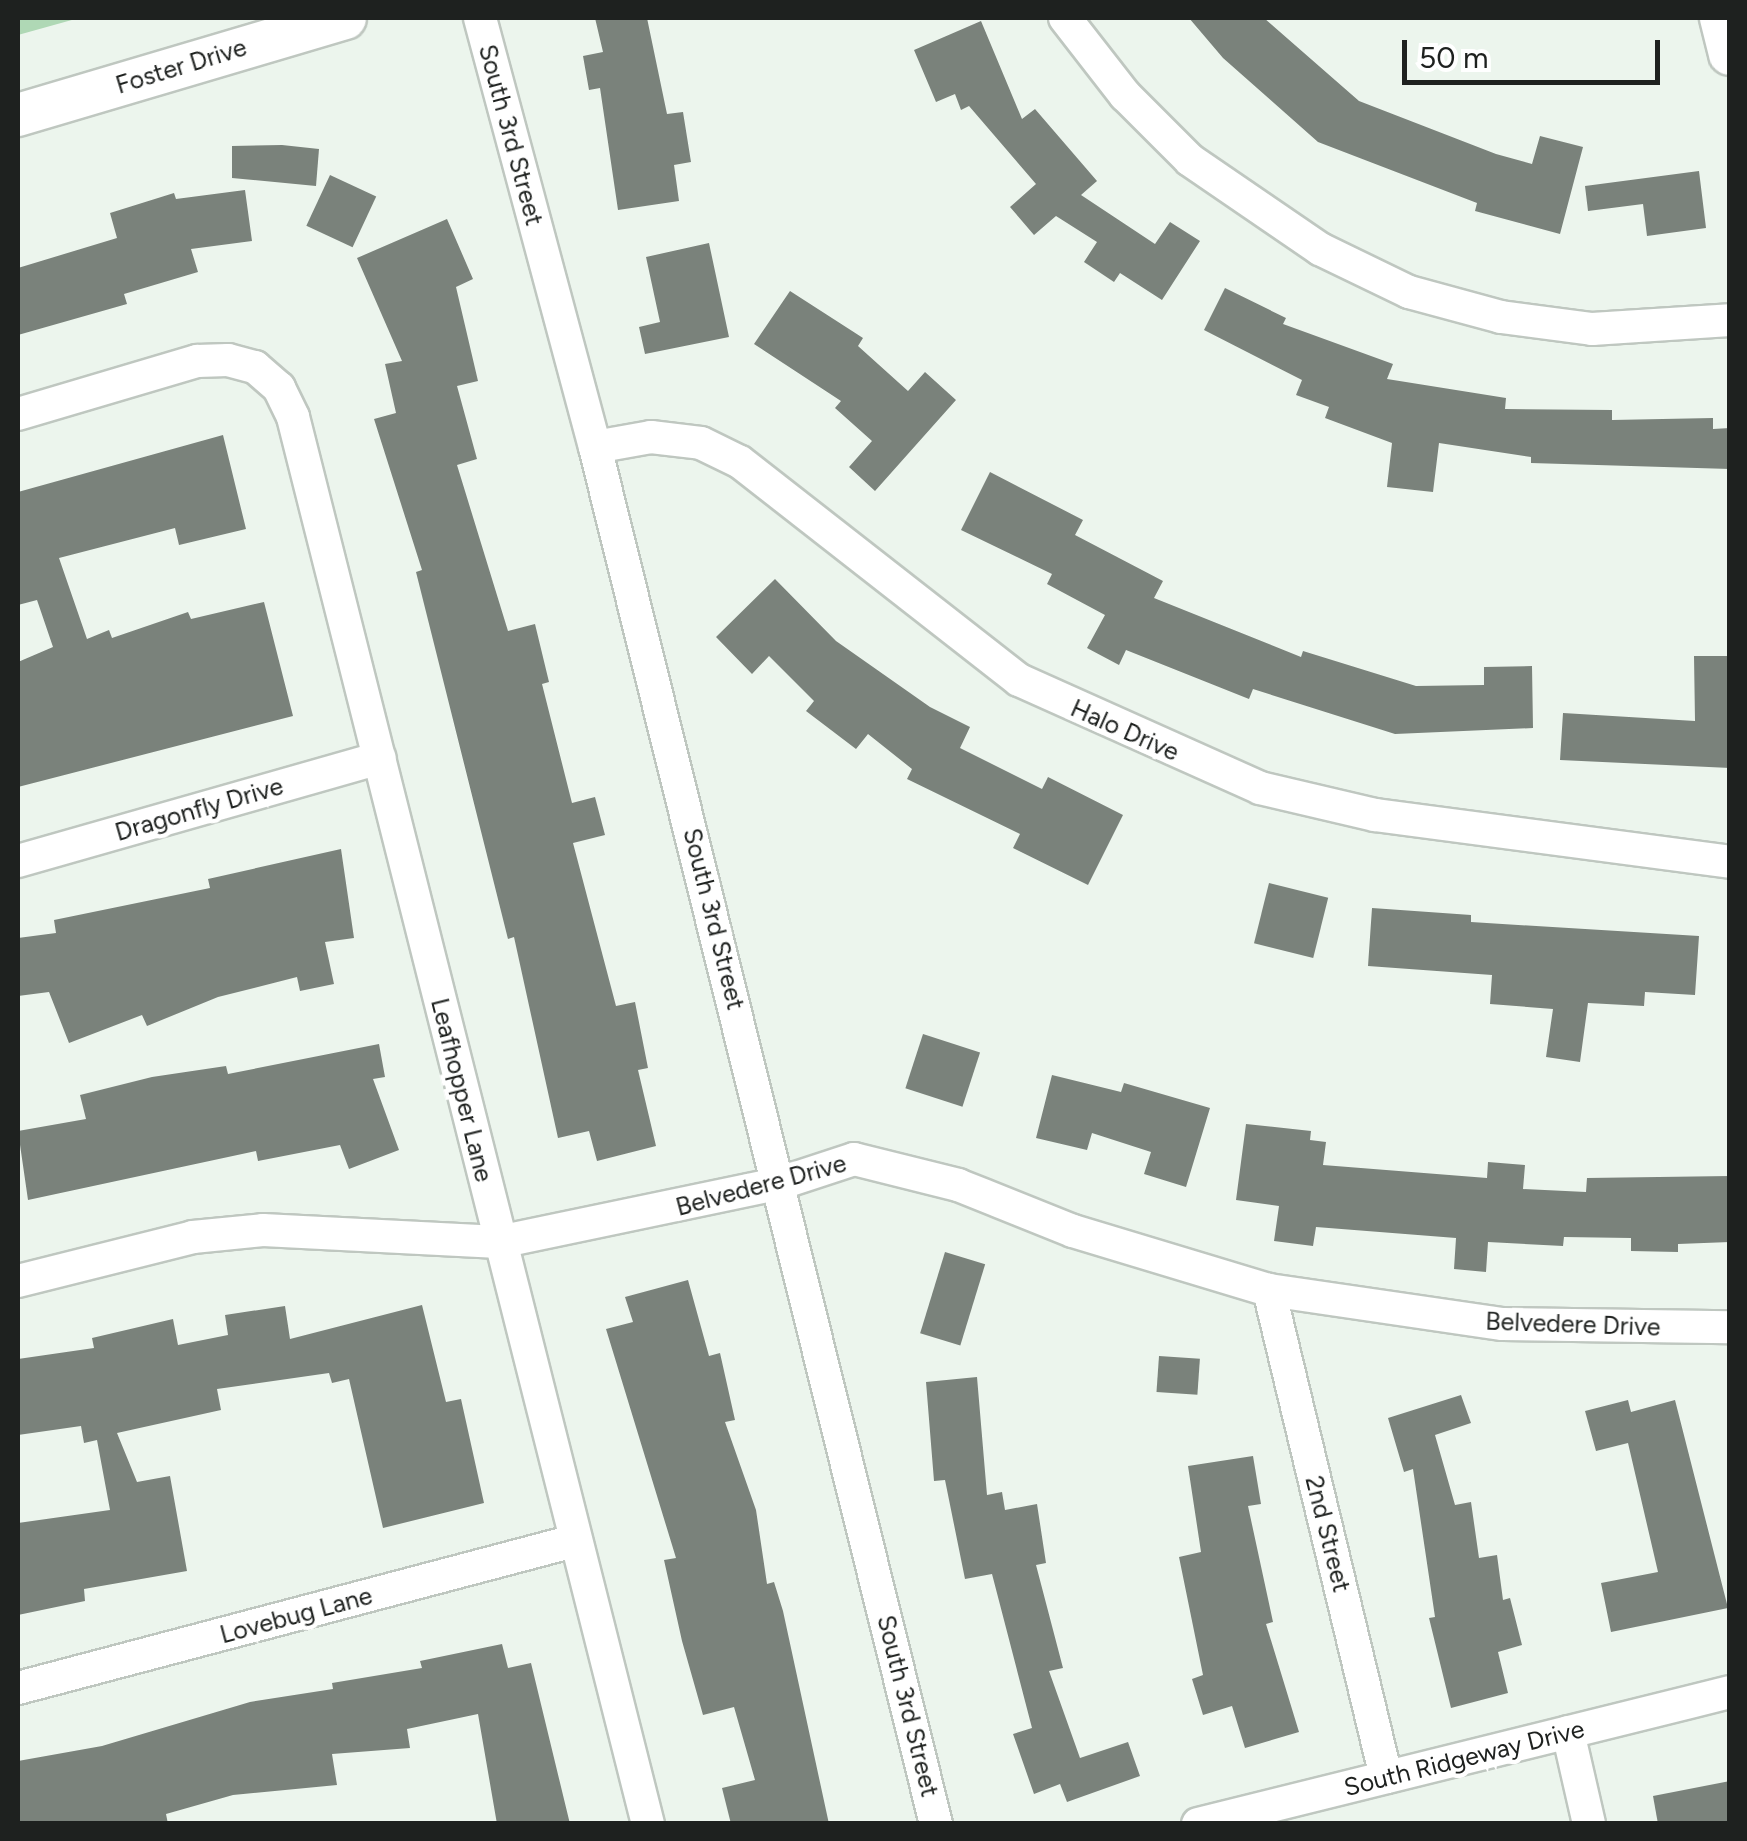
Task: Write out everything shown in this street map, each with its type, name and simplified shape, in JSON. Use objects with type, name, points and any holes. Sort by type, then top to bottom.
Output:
[{"type":"street","name":"Foster Drive","points":[[18,115],[345,18]]},
{"type":"street","name":"South 3rd Street","points":[[480,18],[595,446],[936,1824]]},
{"type":"street","points":[[1064,18],[1125,95],[1190,160],[1320,249],[1409,292],[1501,317],[1592,329],[1730,320]]},
{"type":"street","points":[[1720,18],[1730,54]]},
{"type":"street","name":"Leafhopper Lane","points":[[18,414],[197,361],[255,368],[279,388],[292,417],[648,1824]]},
{"type":"street","name":"Halo Drive","points":[[595,446],[668,439],[701,443],[740,462],[1018,680],[1260,788],[1376,815],[1730,862]]},
{"type":"street","name":"Dragonfly Drive","points":[[18,861],[380,758]]},
{"type":"street","name":"Belvedere Drive","points":[[18,1282],[193,1238],[263,1230],[499,1242],[780,1183],[854,1160],[888,1164],[1073,1231],[1269,1290],[1503,1324],[1729,1328]]},
{"type":"street","name":"2nd Street","points":[[1269,1290],[1386,1777]]},
{"type":"street","name":"Lovebug Lane","points":[[18,1688],[574,1541]]},
{"type":"street","name":"South Ridgeway Drive","points":[[1198,1824],[1730,1692]]},
{"type":"street","points":[[1568,1732],[1589,1824]]},
{"type":"green space","points":[[18,18],[79,18],[18,35]]},
{"type":"building","points":[[595,18],[647,18],[667,114],[683,112],[691,162],[674,165],[679,201],[618,210],[600,88],[589,90],[583,56],[603,52]]},
{"type":"building","points":[[1189,18],[1264,18],[1359,101],[1496,154],[1532,164],[1540,136],[1583,147],[1560,234],[1475,211],[1477,203],[1318,142],[1223,58]]},
{"type":"building","points":[[981,21],[1022,119],[1035,109],[1097,181],[1081,195],[1155,244],[1170,222],[1200,241],[1162,300],[1120,273],[1114,282],[1084,262],[1097,242],[1056,216],[1034,235],[1010,207],[1036,184],[969,106],[961,110],[955,94],[936,102],[914,50]]},
{"type":"building","points":[[232,146],[319,149],[316,186],[232,178]]},
{"type":"building","points":[[1699,171],[1706,228],[1647,236],[1643,204],[1588,211],[1585,186]]},
{"type":"building","points":[[330,175],[376,197],[353,247],[306,226]]},
{"type":"building","points":[[245,190],[252,241],[191,249],[198,272],[124,294],[127,304],[18,335],[18,268],[117,238],[110,213],[174,193],[176,199]]},
{"type":"building","points":[[447,219],[473,279],[456,287],[478,381],[457,386],[477,459],[457,465],[508,631],[535,624],[549,682],[542,684],[572,803],[595,797],[605,835],[573,843],[616,1006],[635,1002],[648,1068],[638,1070],[656,1146],[597,1161],[589,1131],[558,1138],[514,937],[508,939],[416,572],[422,570],[374,419],[396,413],[385,364],[402,361],[357,258]]},
{"type":"building","points":[[709,243],[729,337],[645,354],[639,327],[660,322],[646,257]]},
{"type":"building","points":[[1225,288],[1286,318],[1283,324],[1393,364],[1387,379],[1506,398],[1505,409],[1612,410],[1612,420],[1713,418],[1713,429],[1730,428],[1730,469],[1531,463],[1531,457],[1439,443],[1433,492],[1387,487],[1392,443],[1325,418],[1329,407],[1296,395],[1302,380],[1204,330]]},
{"type":"building","points":[[790,291],[863,338],[858,346],[908,391],[925,372],[956,400],[875,491],[849,467],[872,441],[835,408],[841,401],[754,344]]},
{"type":"building","points":[[223,435],[246,529],[179,545],[175,528],[59,558],[87,639],[109,630],[112,638],[188,612],[191,619],[264,602],[293,716],[18,787],[18,662],[53,647],[37,600],[18,605],[18,492]]},
{"type":"building","points":[[990,472],[1083,520],[1075,535],[1163,581],[1154,598],[1301,657],[1303,651],[1416,686],[1484,685],[1484,667],[1532,666],[1533,728],[1395,734],[1253,689],[1249,699],[1126,650],[1119,665],[1087,648],[1105,615],[1047,584],[1052,574],[961,530]]},
{"type":"building","points":[[775,579],[836,641],[930,707],[970,727],[960,748],[1042,789],[1048,777],[1123,815],[1088,885],[1013,848],[1020,834],[907,779],[912,769],[868,734],[856,749],[806,711],[814,701],[769,656],[752,674],[716,637]]},
{"type":"building","points":[[1694,656],[1730,656],[1730,768],[1560,760],[1563,713],[1695,721]]},
{"type":"building","points":[[341,849],[354,938],[325,942],[334,984],[300,991],[297,977],[218,997],[147,1026],[142,1015],[69,1043],[49,992],[18,996],[18,938],[56,933],[54,920],[210,888],[208,879]]},
{"type":"building","points":[[1269,883],[1328,898],[1313,958],[1254,943]]},
{"type":"building","points":[[1372,908],[1471,915],[1471,922],[1699,936],[1695,995],[1645,992],[1644,1006],[1588,1003],[1580,1062],[1546,1057],[1553,1009],[1490,1004],[1492,975],[1368,966]]},
{"type":"building","points":[[923,1034],[980,1053],[962,1107],[905,1088]]},
{"type":"building","points":[[379,1044],[385,1077],[373,1079],[399,1150],[349,1169],[340,1145],[258,1161],[256,1151],[28,1200],[18,1131],[86,1119],[80,1095],[152,1077],[226,1066],[228,1074]]},
{"type":"building","points":[[1052,1075],[1121,1092],[1124,1083],[1210,1108],[1186,1187],[1144,1174],[1151,1152],[1092,1133],[1087,1150],[1036,1138]]},
{"type":"building","points":[[1246,1124],[1311,1131],[1310,1140],[1326,1142],[1323,1165],[1487,1178],[1488,1162],[1525,1165],[1523,1189],[1586,1192],[1587,1178],[1730,1176],[1730,1242],[1678,1244],[1678,1252],[1631,1251],[1631,1238],[1564,1237],[1563,1246],[1488,1242],[1486,1272],[1454,1269],[1456,1238],[1316,1227],[1313,1246],[1274,1241],[1279,1206],[1236,1200]]},
{"type":"building","points":[[945,1252],[985,1264],[960,1346],[920,1333]]},
{"type":"building","points":[[688,1280],[709,1356],[720,1353],[735,1420],[725,1422],[756,1510],[767,1584],[774,1582],[783,1611],[829,1824],[731,1824],[722,1788],[755,1780],[734,1707],[703,1715],[682,1641],[664,1560],[676,1558],[606,1329],[633,1322],[625,1297]]},
{"type":"building","points":[[422,1305],[446,1402],[461,1399],[484,1503],[383,1528],[349,1379],[332,1383],[329,1373],[217,1389],[221,1410],[117,1433],[137,1482],[170,1476],[187,1571],[84,1589],[85,1601],[18,1615],[18,1523],[110,1510],[97,1440],[84,1443],[81,1426],[18,1435],[18,1359],[94,1348],[92,1338],[173,1319],[178,1345],[228,1335],[225,1315],[285,1306],[290,1339]]},
{"type":"building","points":[[1159,1356],[1200,1359],[1197,1395],[1156,1392]]},
{"type":"building","points":[[977,1377],[987,1495],[1002,1492],[1005,1510],[1037,1504],[1046,1563],[1036,1565],[1063,1668],[1049,1671],[1080,1758],[1128,1742],[1140,1776],[1067,1802],[1060,1784],[1034,1794],[1013,1734],[1032,1728],[992,1574],[965,1579],[945,1480],[934,1481],[926,1382]]},
{"type":"building","points":[[1461,1395],[1471,1423],[1435,1435],[1455,1505],[1471,1502],[1479,1558],[1497,1555],[1503,1600],[1510,1598],[1522,1645],[1498,1652],[1508,1693],[1451,1708],[1429,1618],[1435,1617],[1413,1469],[1404,1472],[1388,1418]]},
{"type":"building","points":[[1628,1400],[1631,1412],[1675,1400],[1728,1608],[1611,1632],[1601,1583],[1658,1572],[1628,1443],[1596,1451],[1585,1411]]},
{"type":"building","points":[[1253,1456],[1261,1504],[1248,1506],[1273,1622],[1266,1624],[1299,1732],[1245,1748],[1232,1706],[1203,1715],[1192,1679],[1203,1675],[1179,1557],[1201,1552],[1188,1466]]},
{"type":"building","points":[[502,1644],[508,1668],[531,1663],[570,1824],[497,1824],[478,1714],[407,1729],[410,1748],[332,1754],[337,1785],[233,1795],[166,1814],[168,1824],[18,1824],[18,1761],[102,1746],[250,1702],[333,1689],[332,1683],[422,1668],[420,1661]]},
{"type":"building","points":[[1730,1781],[1730,1824],[1658,1824],[1653,1796]]}]
